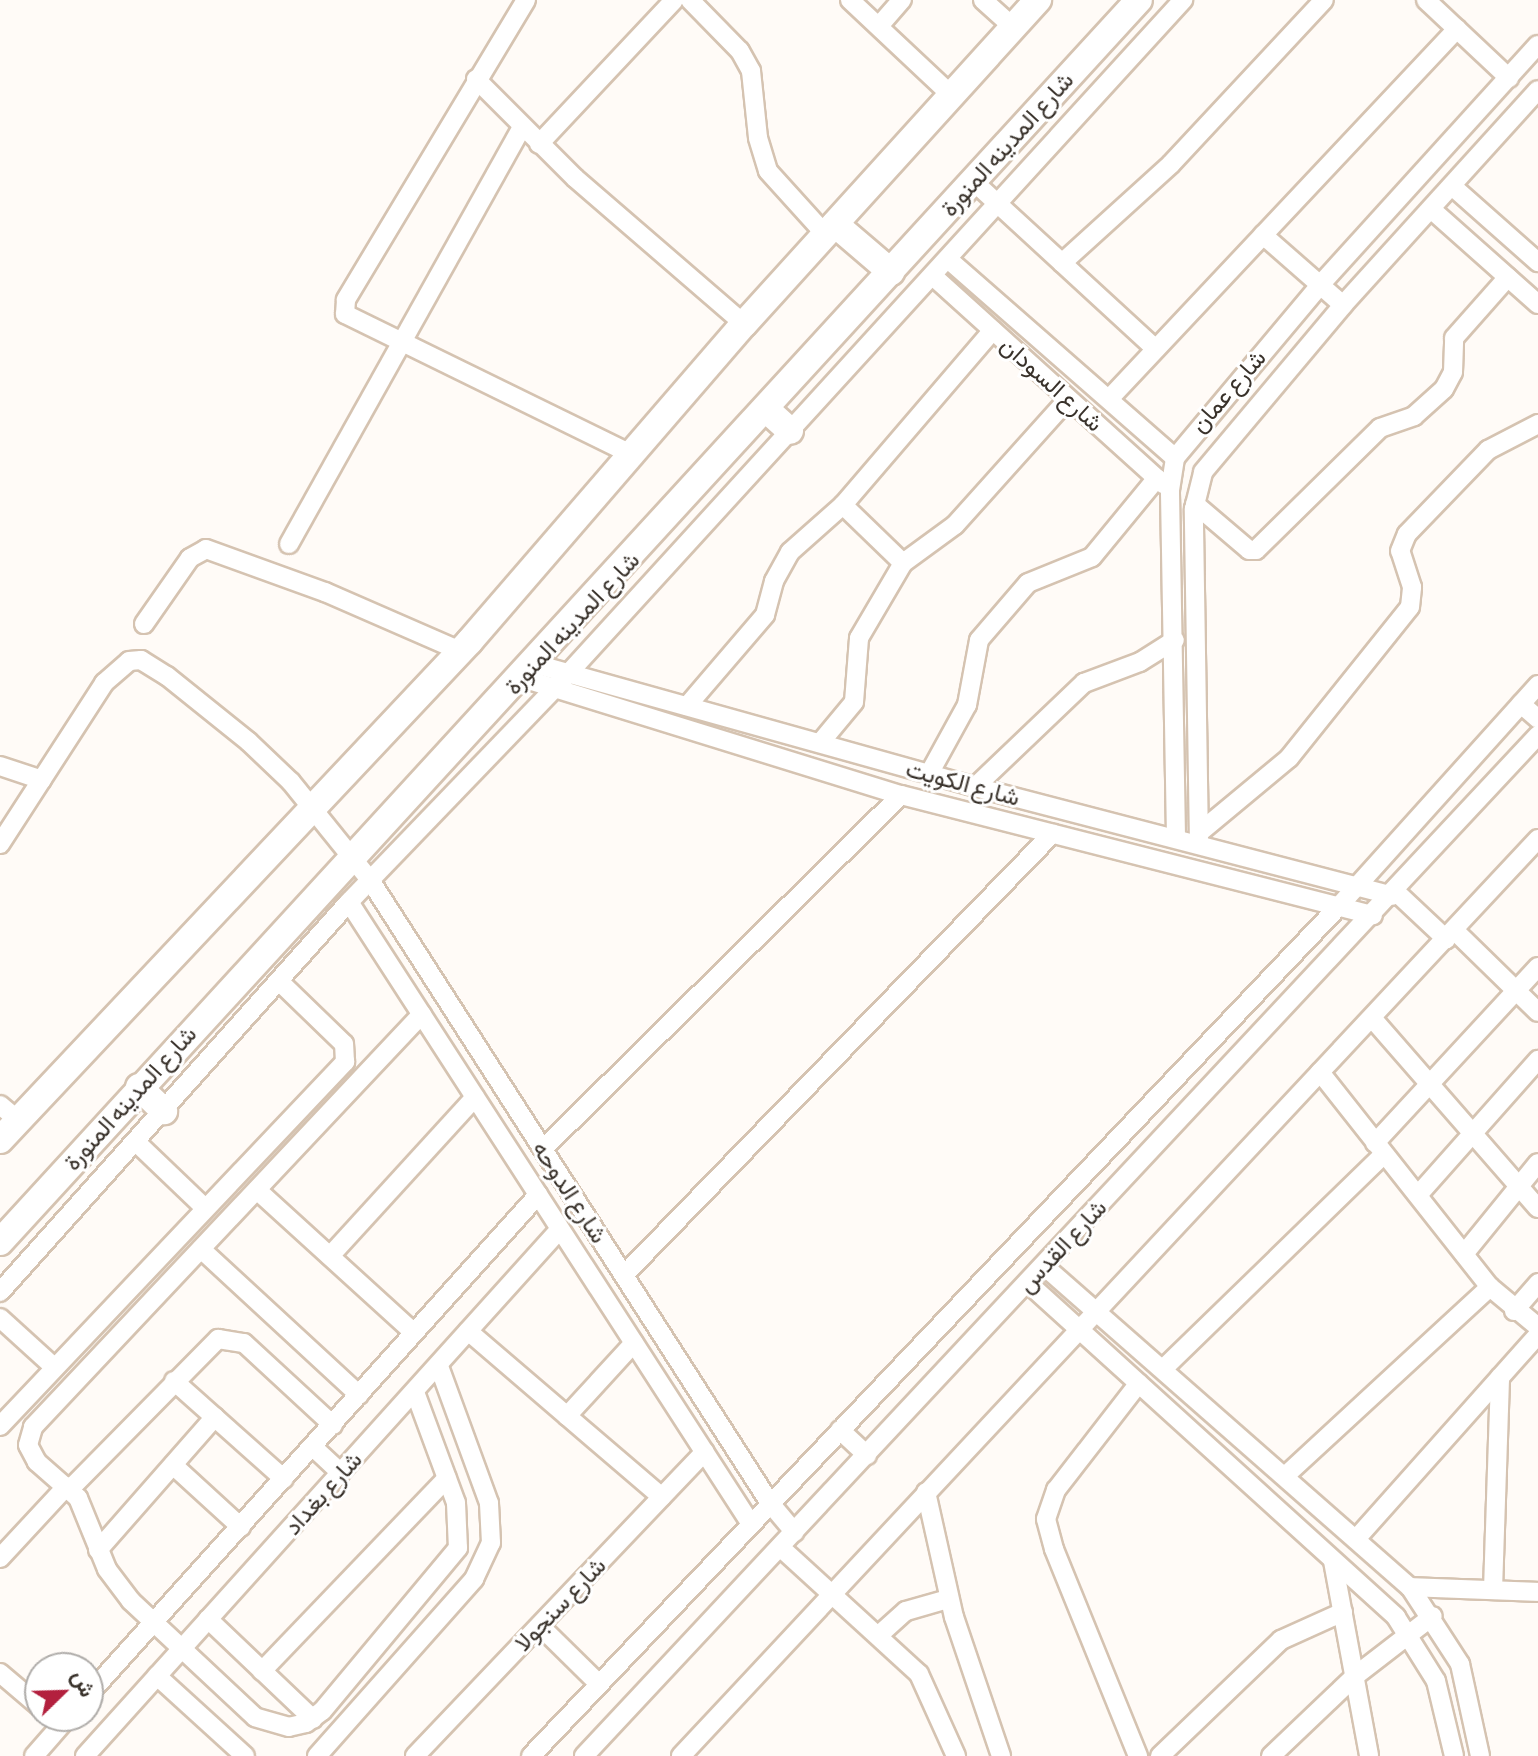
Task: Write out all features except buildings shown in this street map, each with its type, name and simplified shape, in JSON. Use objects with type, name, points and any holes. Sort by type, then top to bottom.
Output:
[{"type":"main road","points":[[0,1140],[9,1113],[312,809],[460,651],[744,324],[1038,0]]},
{"type":"main road","name":"شارع المدينه المنورة","points":[[5,1226],[529,671],[1139,0]]},
{"type":"main road","points":[[830,229],[891,272]]},
{"type":"main road","points":[[767,410],[790,431]]},
{"type":"main road","points":[[139,1087],[164,1111]]},
{"type":"street","points":[[526,0],[346,300],[349,320],[633,455]]},
{"type":"street","points":[[539,144],[674,0]]},
{"type":"street","points":[[690,0],[740,51],[751,71],[758,138],[768,171],[830,229]]},
{"type":"street","points":[[850,0],[951,95]]},
{"type":"street","points":[[879,26],[902,0]]},
{"type":"street","points":[[983,0],[1013,27]]},
{"type":"street","points":[[0,1292],[349,902],[569,673],[934,277],[1183,0]]},
{"type":"street","points":[[1062,263],[1171,164],[1324,0]]},
{"type":"street","points":[[1426,0],[1509,78]]},
{"type":"street","points":[[1109,399],[1457,29]]},
{"type":"street","name":"شارع عمان","points":[[1176,837],[1171,529],[1163,484],[1175,458],[1320,285],[1538,45]]},
{"type":"street","points":[[476,79],[539,144],[744,324]]},
{"type":"street","name":"شارع عمان","points":[[1200,837],[1195,504],[1213,457],[1343,305],[1538,90]]},
{"type":"street","points":[[289,544],[522,127]]},
{"type":"street","points":[[973,181],[1156,349]]},
{"type":"street","points":[[1452,186],[1538,262]]},
{"type":"street","points":[[1431,209],[1538,304]]},
{"type":"street","points":[[1263,235],[1343,305]]},
{"type":"street","name":"شارع السودان","points":[[949,260],[1175,458]]},
{"type":"street","name":"شارع السودان","points":[[934,277],[1163,484]]},
{"type":"street","points":[[1195,504],[1249,550],[1256,550],[1380,428],[1414,416],[1444,389],[1453,372],[1454,338],[1508,277]]},
{"type":"street","points":[[687,706],[765,615],[774,581],[790,552],[843,505],[993,330]]},
{"type":"street","points":[[820,743],[854,702],[859,638],[903,563],[955,525],[1068,399]]},
{"type":"street","points":[[1200,837],[1289,758],[1410,607],[1412,587],[1400,551],[1407,534],[1488,450],[1538,424]]},
{"type":"street","points":[[929,774],[967,705],[979,640],[1028,583],[1092,557],[1163,484]]},
{"type":"street","points":[[843,505],[903,563]]},
{"type":"street","points":[[1171,529],[1195,527]]},
{"type":"street","points":[[144,624],[190,558],[206,549],[325,592],[460,651]]},
{"type":"street","points":[[985,818],[983,789],[1084,683],[1140,662],[1175,640]]},
{"type":"street","name":"شارع الدوحه","points":[[42,780],[104,683],[119,666],[141,660],[249,742],[312,809],[370,880],[770,1503],[794,1532]]},
{"type":"street","name":"شارع الكويت","points":[[529,671],[569,673],[983,789],[1176,837],[1200,837],[1357,887],[1394,894]]},
{"type":"street","name":"شارع الكويت","points":[[529,671],[555,688],[901,795],[1373,915]]},
{"type":"street","points":[[531,1756],[1357,887],[1538,685]]},
{"type":"street","points":[[1521,704],[1538,719]]},
{"type":"street","name":"شارع القدس","points":[[584,1756],[1394,894],[1538,735]]},
{"type":"street","points":[[0,766],[42,780],[0,844]]},
{"type":"street","points":[[543,1149],[901,795]]},
{"type":"street","points":[[624,1275],[1052,834]]},
{"type":"street","points":[[681,1756],[1538,839]]},
{"type":"street","points":[[1394,894],[1450,934],[1538,1012]]},
{"type":"street","name":"شارع الدوحه","points":[[349,902],[751,1524]]},
{"type":"street","points":[[1163,1369],[1380,1148],[1430,1084],[1538,967]]},
{"type":"street","points":[[0,1426],[347,1058],[344,1044],[279,981]]},
{"type":"street","points":[[415,1392],[459,1515],[458,1548],[313,1719],[289,1727],[255,1717],[153,1624],[118,1586],[98,1550],[85,1509],[69,1488],[31,1454],[33,1427],[422,1014]]},
{"type":"street","points":[[1372,1018],[1538,1208]]},
{"type":"street","points":[[1418,1195],[1538,1060]]},
{"type":"street","points":[[1320,1072],[1490,1287],[1514,1311],[1538,1327]]},
{"type":"street","points":[[330,1256],[475,1097]]},
{"type":"street","points":[[136,1142],[204,1207]]},
{"type":"street","points":[[1464,1254],[1538,1163]]},
{"type":"street","points":[[257,1190],[414,1333]]},
{"type":"street","name":"شارع بغداد","points":[[104,1678],[538,1195]]},
{"type":"street","name":"شارع بغداد","points":[[85,1756],[468,1331],[564,1234],[589,1222]]},
{"type":"street","points":[[201,1249],[359,1395]]},
{"type":"street","points":[[1044,1266],[1410,1587],[1433,1616],[1460,1664],[1480,1756]]},
{"type":"street","points":[[1028,1283],[1410,1634],[1436,1681],[1454,1756]]},
{"type":"street","points":[[1514,1311],[1538,1283]]},
{"type":"street","points":[[1285,1476],[1490,1287]]},
{"type":"street","points":[[0,1318],[54,1367]]},
{"type":"street","points":[[468,1331],[662,1497]]},
{"type":"street","points":[[1356,1539],[1538,1335]]},
{"type":"street","points":[[0,1558],[210,1344],[236,1338],[333,1425]]},
{"type":"street","points":[[567,1416],[634,1343]]},
{"type":"street","points":[[317,1756],[485,1562],[491,1543],[489,1503],[439,1366]]},
{"type":"street","points":[[1493,1590],[1500,1377]]},
{"type":"street","points":[[174,1381],[284,1479]]},
{"type":"street","points":[[1138,1756],[1046,1519],[1056,1490],[1139,1383]]},
{"type":"street","points":[[98,1550],[215,1417]]},
{"type":"street","points":[[840,1430],[867,1455]]},
{"type":"street","points":[[313,1447],[341,1473]]},
{"type":"street","name":"شارع سنجولا","points":[[415,1756],[705,1452]]},
{"type":"street","points":[[173,1465],[241,1527]]},
{"type":"street","points":[[262,1671],[447,1478]]},
{"type":"street","points":[[926,1492],[948,1599],[1001,1756]]},
{"type":"street","points":[[780,1547],[919,1674],[956,1756]]},
{"type":"street","points":[[458,1548],[485,1562]]},
{"type":"street","points":[[1333,1561],[1369,1756]]},
{"type":"street","points":[[1410,1587],[1538,1592]]},
{"type":"street","points":[[879,1635],[906,1611],[948,1599]]},
{"type":"street","points":[[1160,1756],[1281,1640],[1343,1612]]},
{"type":"street","points":[[1271,1756],[1355,1676],[1433,1616]]},
{"type":"street","points":[[208,1619],[313,1719]]},
{"type":"street","points":[[540,1626],[599,1684]]},
{"type":"street","points":[[0,1673],[24,1693]]},
{"type":"street","points":[[157,1676],[237,1754]]},
{"type":"street","points":[[34,1756],[51,1732]]}]
